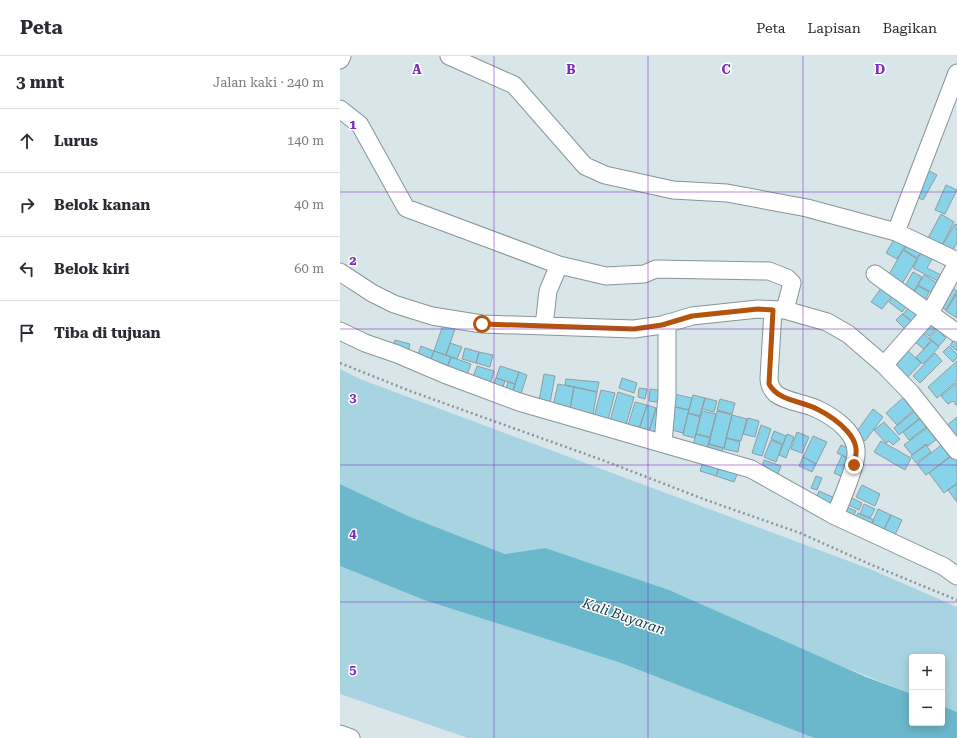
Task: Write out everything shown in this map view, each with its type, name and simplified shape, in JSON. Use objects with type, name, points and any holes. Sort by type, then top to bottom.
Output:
[{"type":"street","points":[[340,60],[342,56]]},
{"type":"street","points":[[449,56],[514,85],[585,166],[611,178],[673,190],[727,193],[807,208],[896,232],[957,262],[930,313],[884,365]]},
{"type":"street","points":[[896,232],[957,73]]},
{"type":"street","points":[[340,109],[360,125],[406,208],[559,265],[606,276],[644,274],[656,269],[769,271],[787,278],[792,283],[779,310],[769,378],[772,389],[778,395],[817,409],[839,423],[856,444],[856,456],[835,516]]},
{"type":"street","points":[[544,326],[548,290],[559,265]]},
{"type":"street","points":[[340,272],[372,293],[388,301],[432,316],[482,324],[634,329],[667,323],[692,316],[758,309],[779,310],[827,322],[848,334],[884,365],[911,393],[957,451]]},
{"type":"street","points":[[875,274],[957,333]]},
{"type":"street","points":[[663,443],[668,396],[667,323]]},
{"type":"street","points":[[340,331],[365,343],[397,354],[444,374],[518,402],[751,469],[835,516],[943,566],[957,576]]},
{"type":"street","points":[[340,734],[351,738]]},
{"type":"path","points":[[340,363],[410,391],[800,533],[867,563],[957,600]]},
{"type":"shaded area","points":[[340,369],[360,379],[870,569],[957,607],[957,712],[945,707],[945,654],[909,654],[909,693],[545,548],[505,554],[408,516],[340,484]]},
{"type":"shaded area","points":[[340,566],[424,600],[621,663],[814,738],[468,738],[340,694]]},
{"type":"water","name":"Kali Buyaran","points":[[340,484],[408,516],[505,554],[545,548],[669,590],[866,677],[909,693],[909,726],[945,726],[945,707],[957,712],[957,738],[814,738],[621,663],[424,600],[340,566]]},
{"type":"building","points":[[926,169],[937,175],[923,200],[913,195]]},
{"type":"building","points":[[946,185],[957,190],[945,214],[935,210]]},
{"type":"building","points":[[941,214],[954,222],[941,247],[927,240]]},
{"type":"building","points":[[955,224],[957,225],[957,242],[952,252],[942,246]]},
{"type":"building","points":[[896,236],[907,243],[897,259],[886,253]]},
{"type":"building","points":[[909,240],[923,248],[917,258],[904,250]]},
{"type":"building","points":[[923,249],[934,255],[927,268],[941,275],[938,281],[913,268]]},
{"type":"building","points":[[903,250],[917,259],[902,284],[888,276]]},
{"type":"building","points":[[913,272],[922,277],[914,291],[905,286]]},
{"type":"building","points":[[924,275],[937,283],[931,292],[918,285]]},
{"type":"building","points":[[947,283],[957,291],[946,310],[935,303]]},
{"type":"building","points":[[918,286],[929,292],[924,302],[912,295]]},
{"type":"building","points":[[882,287],[893,295],[882,309],[871,302]]},
{"type":"building","points":[[957,293],[957,318],[946,311]]},
{"type":"building","points":[[895,295],[908,305],[902,312],[889,302]]},
{"type":"building","points":[[911,305],[921,312],[913,322],[903,314]]},
{"type":"building","points":[[902,314],[913,323],[906,330],[896,320]]},
{"type":"building","points":[[444,322],[456,326],[446,355],[434,351]]},
{"type":"building","points":[[927,322],[935,329],[929,336],[920,329]]},
{"type":"building","points":[[937,329],[946,338],[939,346],[929,338]]},
{"type":"building","points":[[919,330],[931,340],[924,349],[911,339]]},
{"type":"building","points":[[955,338],[957,339],[957,351],[950,345]]},
{"type":"building","points":[[395,340],[410,344],[408,353],[392,349]]},
{"type":"building","points":[[932,341],[939,347],[923,364],[916,357]]},
{"type":"building","points":[[450,343],[462,347],[457,359],[446,355]]},
{"type":"building","points":[[421,346],[434,351],[429,364],[416,360]]},
{"type":"building","points":[[949,346],[957,354],[957,358],[953,362],[943,352]]},
{"type":"building","points":[[904,347],[921,363],[905,380],[888,364]]},
{"type":"building","points":[[465,348],[479,352],[476,363],[462,359]]},
{"type":"building","points":[[434,351],[451,357],[446,370],[429,364]]},
{"type":"building","points":[[479,352],[493,355],[490,367],[476,363]]},
{"type":"building","points":[[935,353],[942,361],[920,383],[913,376]]},
{"type":"building","points":[[451,357],[471,364],[466,377],[446,370]]},
{"type":"building","points":[[957,361],[957,381],[937,398],[928,387]]},
{"type":"building","points":[[477,366],[494,371],[490,385],[472,380]]},
{"type":"building","points":[[500,366],[519,372],[515,384],[496,378]]},
{"type":"building","points":[[519,372],[527,375],[520,397],[512,394]]},
{"type":"building","points":[[544,374],[555,376],[550,403],[539,401]]},
{"type":"building","points":[[496,378],[505,381],[502,390],[493,387]]},
{"type":"building","points":[[622,378],[637,383],[634,393],[619,388]]},
{"type":"building","points":[[566,379],[599,382],[597,392],[565,385]]},
{"type":"building","points":[[508,382],[515,384],[512,394],[505,392]]},
{"type":"building","points":[[957,383],[957,406],[953,401],[948,404],[941,396]]},
{"type":"building","points":[[558,384],[574,387],[570,409],[553,406]]},
{"type":"building","points":[[574,387],[597,392],[593,414],[570,409]]},
{"type":"building","points":[[639,388],[647,389],[645,399],[638,397]]},
{"type":"building","points":[[650,389],[664,391],[663,403],[649,401]]},
{"type":"building","points":[[601,390],[615,393],[608,420],[594,417]]},
{"type":"building","points":[[618,392],[634,397],[626,425],[610,421]]},
{"type":"building","points":[[674,394],[692,398],[689,410],[671,406]]},
{"type":"building","points":[[693,395],[705,398],[700,416],[688,413]]},
{"type":"building","points":[[905,396],[916,408],[897,425],[886,413]]},
{"type":"building","points":[[705,398],[717,401],[714,412],[702,409]]},
{"type":"building","points":[[720,399],[735,403],[732,414],[717,410]]},
{"type":"building","points":[[635,402],[647,405],[638,432],[627,429]]},
{"type":"building","points":[[647,405],[656,408],[648,435],[638,432]]},
{"type":"building","points":[[671,406],[689,410],[683,433],[665,428]]},
{"type":"building","points":[[656,408],[665,411],[657,438],[648,435]]},
{"type":"building","points":[[873,409],[883,417],[865,441],[855,434]]},
{"type":"building","points":[[916,410],[921,417],[899,435],[894,428]]},
{"type":"building","points":[[702,411],[716,414],[710,437],[696,434]]},
{"type":"building","points":[[717,411],[732,415],[724,448],[709,444]]},
{"type":"building","points":[[688,413],[700,417],[695,438],[683,435]]},
{"type":"building","points":[[732,415],[747,419],[741,441],[726,438]]},
{"type":"building","points":[[925,415],[931,423],[909,440],[903,432]]},
{"type":"building","points":[[957,417],[957,439],[945,427]]},
{"type":"building","points":[[748,418],[759,421],[755,437],[743,434]]},
{"type":"building","points":[[884,422],[900,439],[893,445],[889,441],[886,443],[874,430]]},
{"type":"building","points":[[761,425],[771,429],[762,456],[752,453]]},
{"type":"building","points":[[929,426],[938,438],[928,446],[926,444],[912,455],[904,445]]},
{"type":"building","points":[[774,431],[786,436],[783,444],[771,439]]},
{"type":"building","points":[[797,432],[809,437],[802,453],[791,449]]},
{"type":"building","points":[[696,434],[710,438],[706,453],[692,449]]},
{"type":"building","points":[[787,434],[794,437],[786,458],[779,455]]},
{"type":"building","points":[[813,436],[827,442],[816,464],[803,457]]},
{"type":"building","points":[[726,438],[740,442],[738,452],[724,449]]},
{"type":"building","points":[[771,440],[782,445],[776,462],[764,457]]},
{"type":"building","points":[[881,441],[911,458],[905,470],[874,452]]},
{"type":"building","points":[[944,443],[953,454],[926,475],[917,464]]},
{"type":"building","points":[[708,444],[723,448],[721,456],[706,452]]},
{"type":"building","points":[[841,445],[855,451],[851,460],[837,453]]},
{"type":"building","points":[[926,445],[931,452],[916,463],[911,456]]},
{"type":"building","points":[[842,455],[851,460],[843,477],[834,473]]},
{"type":"building","points":[[953,455],[957,460],[957,483],[944,493],[929,473]]},
{"type":"building","points":[[803,457],[816,464],[812,472],[799,466]]},
{"type":"building","points":[[704,459],[720,464],[716,476],[700,471]]},
{"type":"building","points":[[764,460],[781,466],[777,476],[761,469]]},
{"type":"building","points":[[720,464],[739,470],[734,482],[716,476]]},
{"type":"building","points":[[816,476],[822,478],[817,490],[811,488]]},
{"type":"building","points":[[957,484],[957,502],[948,490]]},
{"type":"building","points":[[862,485],[880,494],[875,506],[856,497]]},
{"type":"building","points":[[819,491],[837,499],[832,508],[815,501]]},
{"type":"building","points":[[848,496],[862,503],[859,510],[844,503]]},
{"type":"building","points":[[864,504],[875,509],[870,518],[860,514]]},
{"type":"building","points":[[844,506],[856,511],[851,520],[840,514]]},
{"type":"building","points":[[878,509],[891,515],[882,534],[870,528]]},
{"type":"building","points":[[858,513],[874,520],[870,528],[854,521]]},
{"type":"building","points":[[891,515],[902,520],[893,539],[882,534]]},
{"type":"route","points":[[482,324],[634,329],[662,325],[692,316],[758,309],[773,310],[769,384],[778,395],[817,409],[839,423],[856,444],[854,465]]}]
